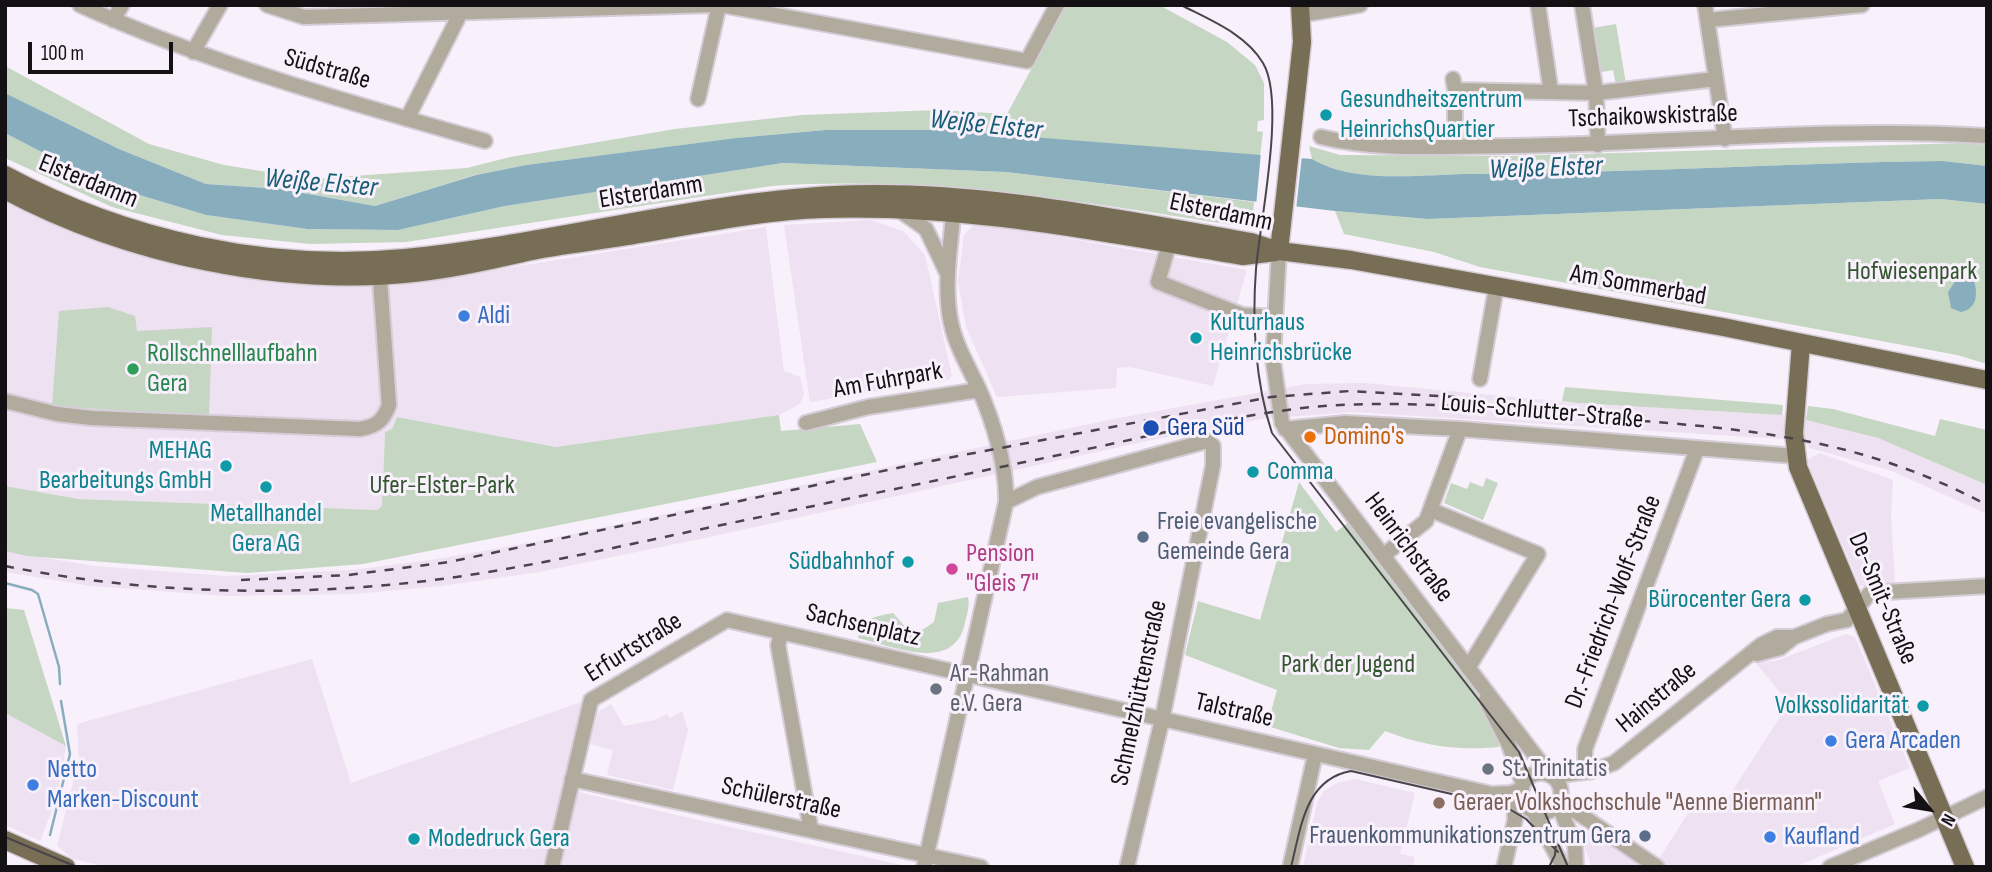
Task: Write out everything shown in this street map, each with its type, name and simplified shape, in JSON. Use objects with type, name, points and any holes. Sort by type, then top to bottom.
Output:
[{"type":"main road","points":[[1279,251],[1302,42],[1301,10]]},
{"type":"main road","name":"Elsterdamm","points":[[5,175],[82,212],[188,243],[268,257],[379,268],[451,268],[529,252],[781,213],[824,209],[899,210],[954,205],[1055,209],[1215,236],[1279,251]]},
{"type":"main road","name":"Elsterdamm","points":[[5,190],[88,227],[185,257],[323,277],[800,198],[895,194],[996,216],[1243,256],[1279,251]]},
{"type":"main road","name":"Am Sommerbad","points":[[1279,251],[1351,260],[1987,380]]},
{"type":"main road","name":"De-Smit-Straße","points":[[1801,343],[1795,456],[1965,867]]},
{"type":"main road","points":[[5,840],[66,867]]},
{"type":"street","name":"Südstraße","points":[[80,5],[193,52],[260,76],[485,141]]},
{"type":"street","points":[[113,20],[122,5]]},
{"type":"street","points":[[193,52],[220,5]]},
{"type":"street","points":[[267,5],[304,17],[369,11],[713,5]]},
{"type":"street","points":[[698,99],[720,5],[1027,61],[1056,5]]},
{"type":"street","points":[[1301,10],[1360,5]]},
{"type":"street","points":[[1538,5],[1551,92]]},
{"type":"street","points":[[1582,5],[1596,93],[1598,145]]},
{"type":"street","points":[[1726,139],[1706,13],[1862,5]]},
{"type":"street","points":[[407,119],[462,10]]},
{"type":"street","points":[[1455,146],[1454,84],[1596,93],[1716,79]]},
{"type":"street","name":"Tschaikowskistraße","points":[[1321,137],[1352,144],[1455,146],[1598,145],[1917,132],[1987,136]]},
{"type":"street","name":"Am Fuhrpark","points":[[954,205],[947,274],[949,309],[955,336],[979,390],[1004,477],[1006,502]]},
{"type":"street","points":[[899,210],[926,229],[947,274]]},
{"type":"street","points":[[1169,244],[1158,282],[1242,315],[1274,317]]},
{"type":"street","name":"Heinrichstraße","points":[[1279,251],[1273,366],[1280,418],[1285,429],[1551,775]]},
{"type":"street","points":[[5,401],[57,414],[92,418],[360,429],[373,427],[384,418],[389,405],[379,268]]},
{"type":"street","points":[[1480,379],[1496,288]]},
{"type":"street","name":"Am Fuhrpark","points":[[806,423],[868,407],[979,390]]},
{"type":"street","name":"Louis-Schlutter-Straße","points":[[1285,429],[1345,423],[1460,429],[1795,456]]},
{"type":"street","points":[[1384,555],[1426,521],[1460,429]]},
{"type":"street","name":"Schmelzhüttenstraße","points":[[1006,502],[1037,487],[1207,441],[1213,446],[1213,465],[1161,720],[1127,867]]},
{"type":"street","name":"Dr.-Friedrich-Wolf-Straße","points":[[1592,771],[1586,760],[1585,749],[1697,449]]},
{"type":"street","points":[[925,861],[1006,502]]},
{"type":"street","points":[[1432,510],[1538,554],[1470,671]]},
{"type":"street","name":"Hainstraße","points":[[1551,775],[1592,771],[1614,764],[1749,656],[1777,637],[1794,637],[1827,624],[1842,610],[1857,606],[1865,596],[1878,592],[1987,586]]},
{"type":"street","name":"Erfurtstraße","points":[[552,867],[591,700],[727,620],[781,633]]},
{"type":"street","points":[[781,633],[778,645],[811,830]]},
{"type":"street","name":"Sachsenplatz","points":[[781,633],[965,676]]},
{"type":"street","name":"Heinrichstraße","points":[[1470,671],[1510,745],[1522,786]]},
{"type":"street","name":"Talstraße","points":[[965,676],[1492,794],[1525,808]]},
{"type":"street","points":[[1290,867],[1315,755]]},
{"type":"street","name":"Hainstraße","points":[[1559,798],[1592,771]]},
{"type":"street","points":[[1563,867],[1522,799],[1522,786],[1536,774],[1551,775],[1575,846],[1576,867]]},
{"type":"street","name":"Schülerstraße","points":[[572,779],[811,830],[925,861],[981,867]]},
{"type":"street","name":"Talstraße","points":[[1492,794],[1511,793],[1522,786]]},
{"type":"street","points":[[1830,867],[1987,797]]},
{"type":"street","points":[[1525,808],[1548,811],[1559,798]]},
{"type":"street","points":[[1559,798],[1657,867]]},
{"type":"street","points":[[1504,867],[1515,821],[1525,808]]},
{"type":"shaded area","points":[[5,197],[201,268],[386,287],[766,227],[784,371],[800,377],[804,395],[800,404],[779,415],[556,447],[397,417],[392,429],[385,432],[382,506],[377,510],[79,499],[5,486]]},
{"type":"shaded area","points":[[870,220],[903,231],[925,255],[952,376],[948,380],[810,402],[784,225]]},
{"type":"shaded area","points":[[985,224],[1247,270],[1213,386],[1130,367],[1117,368],[1116,388],[997,397],[966,327],[958,281],[964,235],[972,227]]},
{"type":"shaded area","points":[[1364,383],[1578,403],[1782,415],[1836,426],[1878,438],[1987,485],[1987,514],[1892,471],[1810,448],[1807,444],[1781,439],[1353,412],[1261,419],[1147,441],[539,572],[441,586],[354,594],[226,596],[91,586],[5,572],[5,551],[94,566],[226,576],[352,570],[437,559],[534,542],[1113,419],[1306,384]]},
{"type":"shaded area","points":[[1820,453],[1893,480],[1891,514],[1895,584],[1860,586],[1807,460]]},
{"type":"shaded area","name":"Gera Arcaden","points":[[1846,634],[1855,637],[1910,768],[1878,781],[1895,824],[1795,867],[1654,867],[1700,794],[1722,807],[1789,703],[1755,662],[1776,661]]},
{"type":"shaded area","points":[[312,659],[351,783],[584,701],[546,867],[109,867],[73,859],[57,846],[79,759],[77,724]]},
{"type":"shaded area","points":[[611,704],[624,726],[655,720],[667,714],[670,718],[682,711],[688,730],[673,790],[607,775],[613,750],[590,744],[598,712]]},
{"type":"shaded area","points":[[5,713],[66,746],[57,798],[40,841],[5,825]]},
{"type":"shaded area","points":[[1355,779],[1415,793],[1400,854],[1415,857],[1413,867],[1303,867],[1317,803],[1324,791],[1337,783]]},
{"type":"shaded area","points":[[578,792],[698,820],[911,867],[561,867]]},
{"type":"shaded area","points":[[1576,825],[1596,837],[1643,867],[1592,867]]},
{"type":"green space","points":[[1066,5],[1159,5],[1227,42],[1255,65],[1264,83],[1264,120],[1258,121],[1257,131],[1263,132],[1260,156],[943,130],[826,130],[736,138],[526,165],[475,175],[375,206],[281,189],[206,184],[119,149],[5,93],[5,66],[149,144],[224,165],[311,179],[467,168],[510,157],[675,129],[802,115],[939,110],[1007,114]]},
{"type":"green space","points":[[1616,24],[1626,84],[1616,85],[1613,70],[1597,73],[1592,28]]},
{"type":"green space","points":[[5,133],[103,184],[206,215],[307,229],[398,230],[505,206],[783,163],[1006,172],[1254,202],[1252,228],[1072,201],[953,188],[893,184],[771,186],[406,242],[310,244],[222,235],[112,207],[5,158]]},
{"type":"green space","points":[[1965,143],[1987,145],[1987,166],[1943,161],[1390,176],[1329,167],[1312,159],[1309,146],[1340,155],[1510,156]]},
{"type":"green space","name":"Hofwiesenpark","points":[[1941,199],[1987,204],[1987,364],[1957,355],[1480,267],[1434,252],[1344,234],[1335,211],[1428,219]]},
{"type":"green space","name":"Rollschnelllaufbahn Gera","points":[[108,307],[135,316],[137,331],[212,327],[209,416],[52,406],[59,311]]},
{"type":"green space","points":[[1565,387],[1783,405],[1782,415],[1562,401]]},
{"type":"green space","points":[[1808,406],[1833,409],[1935,436],[1940,419],[1987,430],[1987,485],[1878,438],[1806,420]]},
{"type":"green space","name":"Ufer-Elster-Park","points":[[779,415],[781,431],[860,424],[877,462],[363,564],[247,573],[27,556],[5,551],[5,486],[79,499],[377,510],[382,506],[385,432],[392,429],[397,417],[556,447]]},
{"type":"green space","points":[[1486,478],[1498,483],[1483,520],[1444,503],[1451,483],[1467,489],[1470,482],[1483,487]]},
{"type":"green space","name":"Park der Jugend","points":[[1299,482],[1336,532],[1350,521],[1413,599],[1479,694],[1493,723],[1499,747],[1441,746],[1385,731],[1369,750],[1339,748],[1267,726],[1277,690],[1185,655],[1198,601],[1260,620]]},
{"type":"green space","points":[[968,597],[965,623],[959,639],[949,648],[920,653],[858,638],[866,622],[893,613],[907,629],[922,630],[934,622],[938,603]]},
{"type":"green space","points":[[5,608],[24,610],[66,746],[5,713]]},
{"type":"water","points":[[5,93],[119,149],[206,184],[281,189],[375,206],[476,175],[526,165],[736,138],[826,130],[943,130],[1312,159],[1349,172],[1390,176],[1943,161],[1987,166],[1987,204],[1941,199],[1428,219],[1335,211],[1006,172],[783,163],[505,206],[398,230],[307,229],[206,215],[103,184],[5,133]]},
{"type":"water","points":[[1967,276],[1974,281],[1976,296],[1970,308],[1961,312],[1951,308],[1948,292],[1956,280]]},
{"type":"pier","points":[[1261,152],[1302,155],[1296,210],[1256,206]]},
{"type":"waterway","points":[[5,583],[38,594],[59,667],[60,684]]},
{"type":"waterway","points":[[50,835],[70,754],[61,701]]},
{"type":"tram line","points":[[1181,5],[1226,29],[1247,44],[1263,63],[1269,81],[1272,132],[1254,309],[1258,372],[1272,433],[1519,752],[1568,867]]},
{"type":"tram line","points":[[1291,867],[1302,822],[1314,795],[1336,776],[1351,771],[1504,806],[1526,819],[1558,852]]},
{"type":"tram line","points":[[5,837],[77,867]]},
{"type":"tram line","points":[[1549,867],[1555,855],[1556,841]]},
{"type":"railway","points":[[241,580],[348,575],[449,562],[921,463],[1271,397],[1350,391],[1458,397]]},
{"type":"railway","points":[[5,566],[115,583],[227,590],[338,589],[449,578],[578,555],[1215,422],[1280,411],[1350,405],[1464,407],[1760,433],[1851,451],[1896,465],[1987,505]]},
{"type":"place","name":"Gesundheitszentrum HeinrichsQuartier","points":[[1326,115]]},
{"type":"place","name":"Aldi","points":[[464,316]]},
{"type":"place","name":"Kulturhaus Heinrichsbrücke","points":[[1196,338]]},
{"type":"place","name":"Rollschnelllaufbahn Gera","points":[[133,369]]},
{"type":"place","name":"Gera Süd","points":[[1151,428]]},
{"type":"place","name":"Domino's","points":[[1310,437]]},
{"type":"place","name":"MEHAG Bearbeitungs GmbH","points":[[226,466]]},
{"type":"place","name":"Comma","points":[[1253,472]]},
{"type":"place","name":"Metallhandel Gera AG","points":[[266,487]]},
{"type":"place","name":"Freie evangelische Gemeinde Gera","points":[[1143,537]]},
{"type":"place","name":"Südbahnhof","points":[[908,562]]},
{"type":"place","name":"Pension \"Gleis 7\"","points":[[952,569]]},
{"type":"place","name":"Bürocenter Gera","points":[[1805,600]]},
{"type":"place","name":"Ar-Rahman e.V. Gera","points":[[936,689]]},
{"type":"place","name":"Volkssolidarität","points":[[1923,706]]},
{"type":"place","name":"Gera Arcaden","points":[[1831,741]]},
{"type":"place","name":"St. Trinitatis","points":[[1488,769]]},
{"type":"place","name":"Netto Marken-Discount","points":[[33,785]]},
{"type":"place","name":"Geraer Volkshochschule \"Aenne Biermann\"","points":[[1439,803]]},
{"type":"place","name":"Frauenkommunikationszentrum Gera","points":[[1645,836]]},
{"type":"place","name":"Kaufland","points":[[1770,837]]},
{"type":"place","name":"Modedruck Gera","points":[[414,839]]},
{"type":"water label","name":"Weiße Elster","points":[[986,126]]},
{"type":"water label","name":"Weiße Elster","points":[[1546,169]]},
{"type":"water label","name":"Weiße Elster","points":[[321,184]]}]
